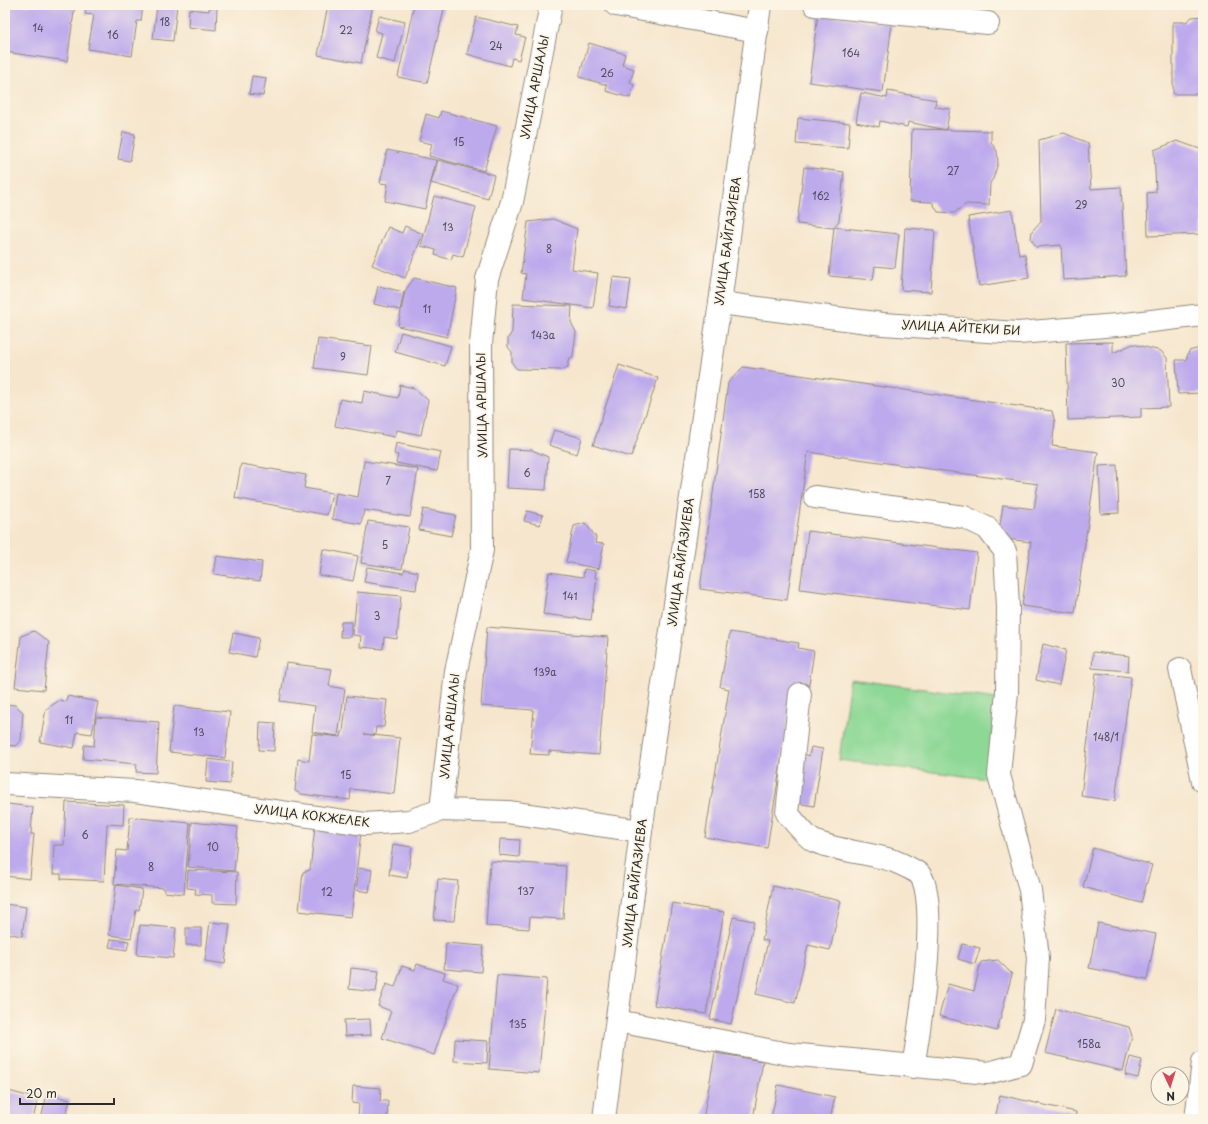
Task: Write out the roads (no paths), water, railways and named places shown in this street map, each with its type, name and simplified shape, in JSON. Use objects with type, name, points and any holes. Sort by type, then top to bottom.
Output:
[{"type":"street","name":"УЛИЦА АРШАЛЫ","points":[[441,810],[456,671],[482,550],[481,344],[487,279],[512,202],[551,5]]},
{"type":"street","points":[[616,5],[757,31]]},
{"type":"street","name":"УЛИЦА БАЙГАЗИЕВА","points":[[604,1119],[641,831],[720,303],[760,5]]},
{"type":"street","points":[[815,5],[988,23]]},
{"type":"street","name":"УЛИЦА АЙТЕКИ БИ","points":[[720,303],[883,324],[1018,333],[1117,325],[1203,315]]},
{"type":"street","points":[[617,1021],[789,1054],[988,1073],[1021,1064],[1034,1020],[1038,958],[1030,890],[999,775],[1007,692],[1008,608],[1005,551],[987,528],[964,517],[814,497]]},
{"type":"street","points":[[1180,669],[1203,781]]},
{"type":"street","points":[[800,694],[787,813],[813,841],[894,861],[920,874],[927,890],[928,925],[926,970],[913,1067]]},
{"type":"street","name":"УЛИЦА КОКЖЕЛЕК","points":[[5,784],[135,791],[365,824],[410,821],[441,810],[508,812],[641,831]]},
{"type":"street","points":[[1196,1119],[1203,1062]]}]
